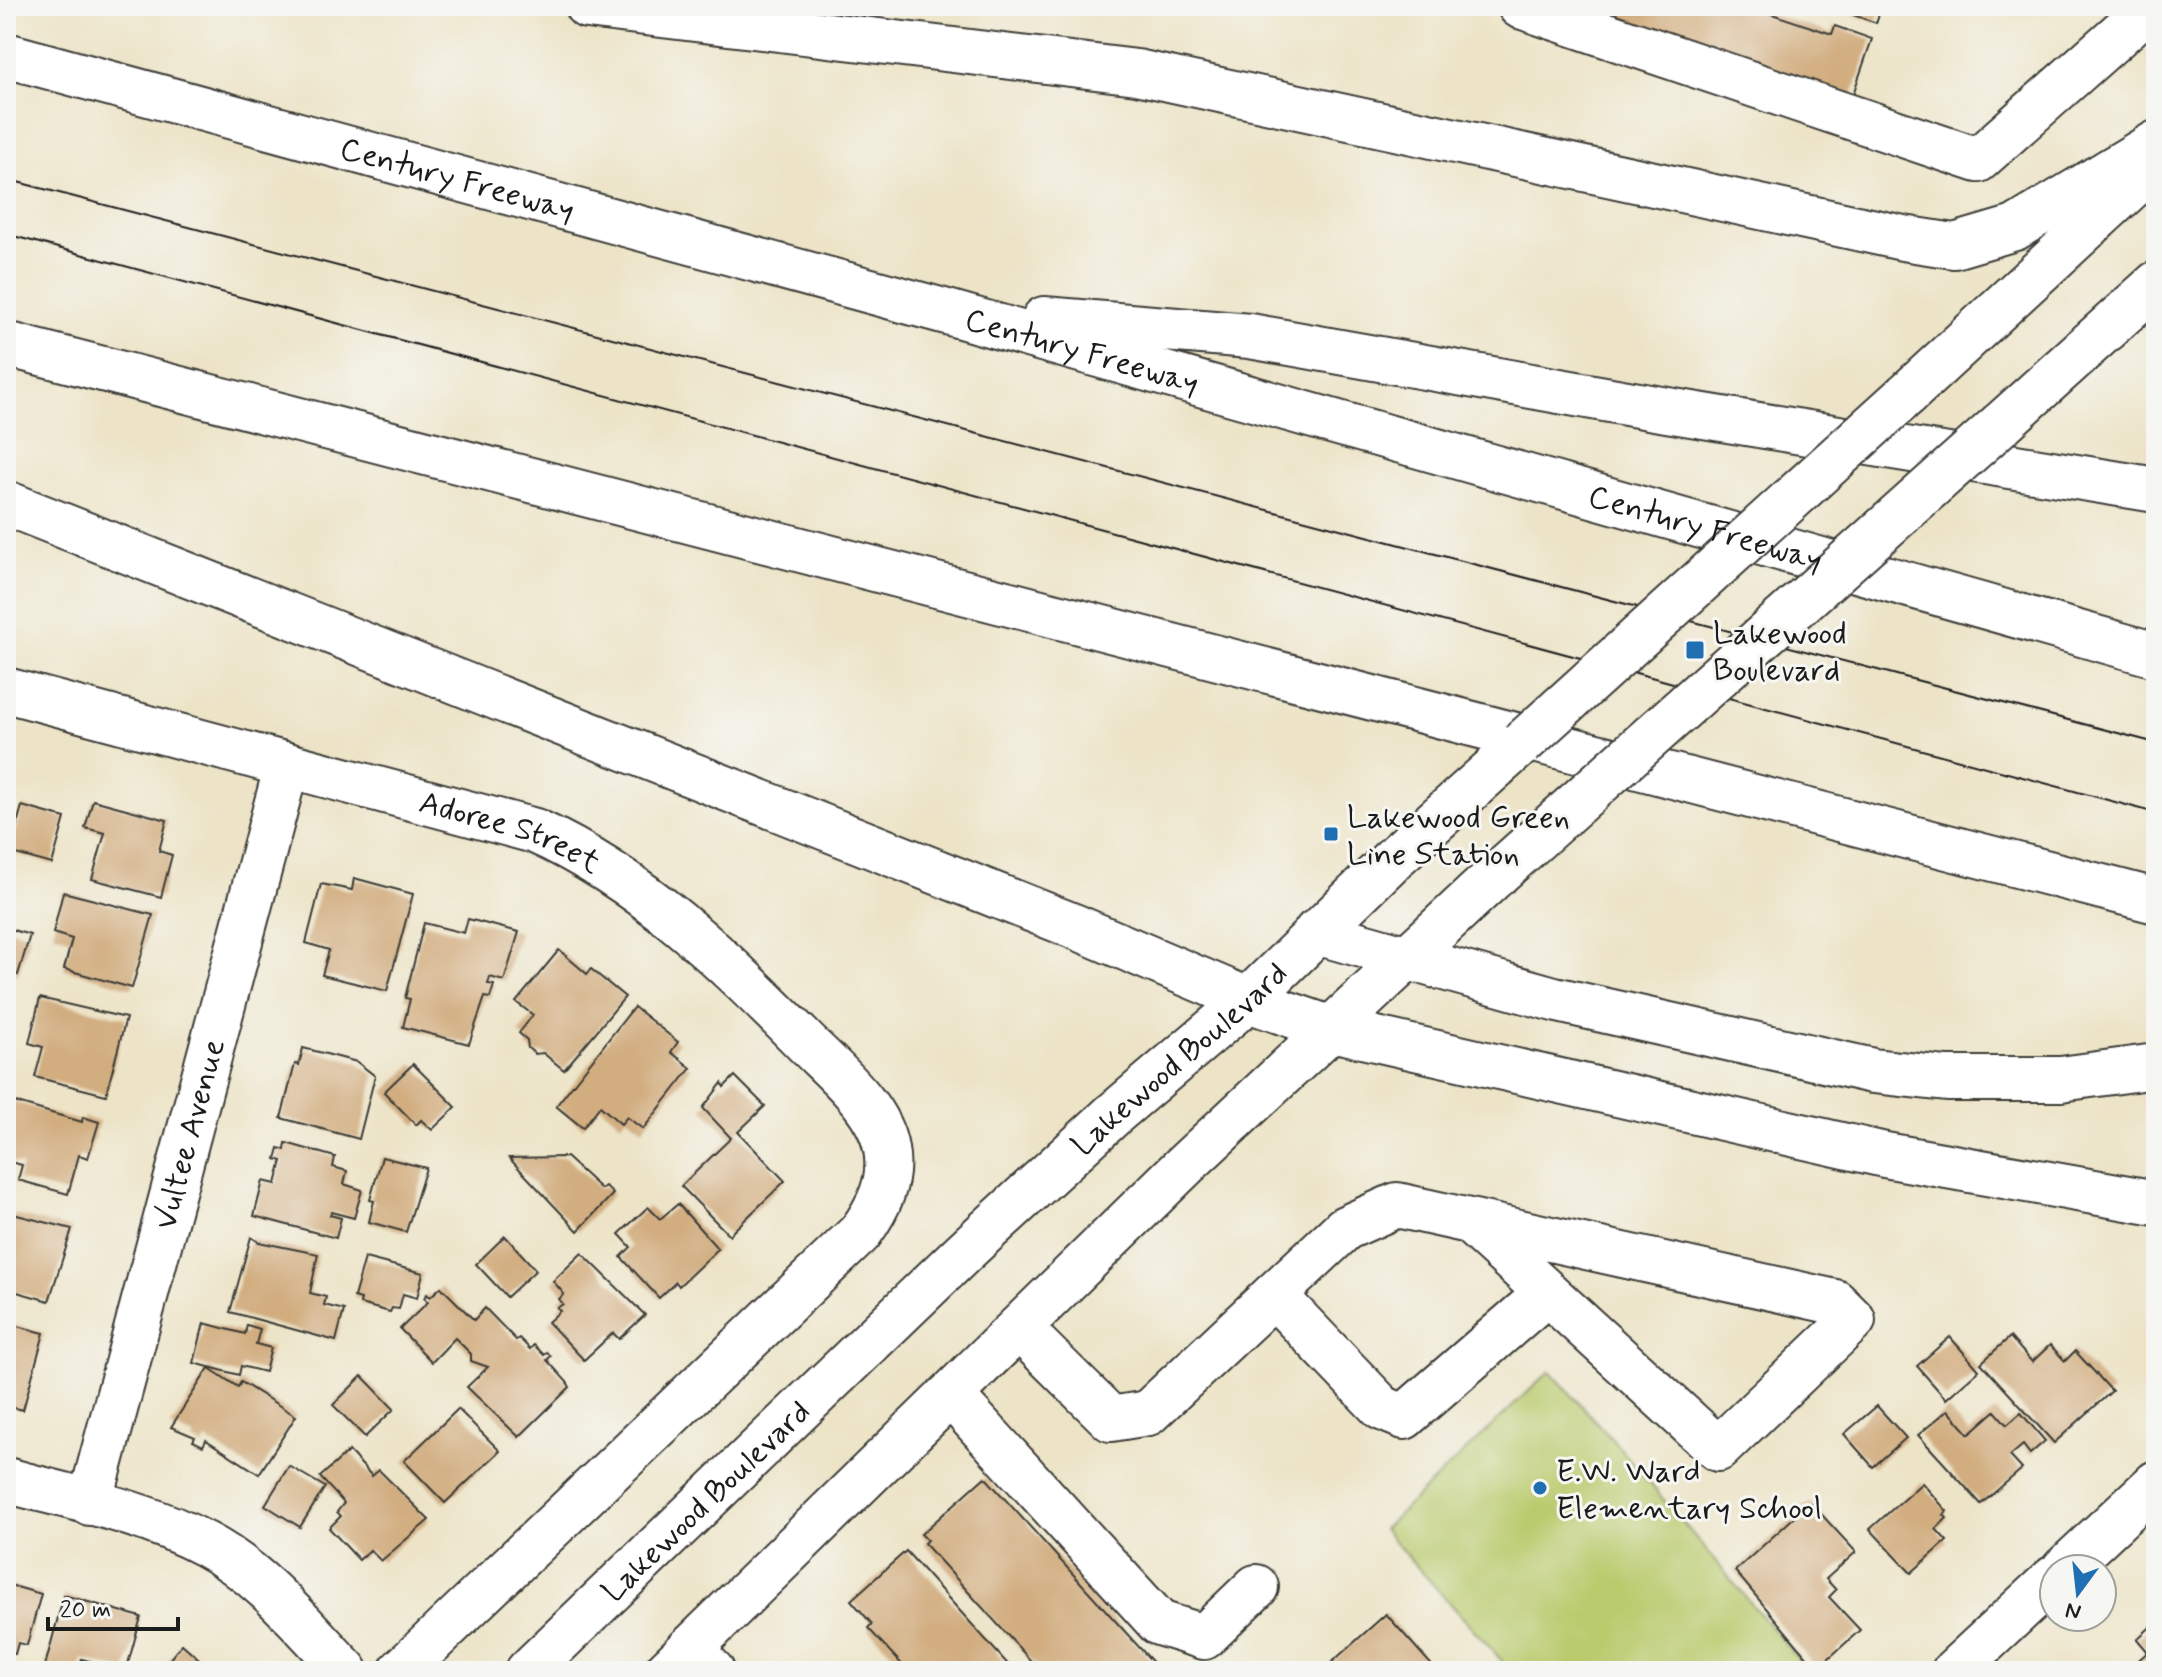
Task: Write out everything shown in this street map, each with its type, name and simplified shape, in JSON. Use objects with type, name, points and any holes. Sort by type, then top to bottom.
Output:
[{"type":"main road","points":[[587,6],[1137,72],[1903,238],[1954,246],[2015,228],[2156,143]]},
{"type":"main road","points":[[1520,6],[1978,160],[2151,6]]},
{"type":"main road","name":"Century Freeway","points":[[6,55],[947,312],[2156,655]]},
{"type":"main road","name":"Lakewood Boulevard","points":[[528,1671],[965,1251],[1115,1113],[1248,1000],[1394,858],[1906,395],[2156,164]]},
{"type":"main road","points":[[690,1663],[952,1396],[1185,1165],[1495,876],[2156,284]]},
{"type":"main road","points":[[947,312],[1250,336],[1655,408],[2156,490]]},
{"type":"main road","points":[[6,344],[2156,901]]},
{"type":"main road","points":[[6,503],[950,877],[1248,1000],[1332,1029],[1885,1155],[2156,1203]]},
{"type":"main road","name":"Adoree Street","points":[[6,690],[535,831],[570,846],[625,881],[719,955],[851,1089],[880,1129],[887,1167],[876,1210],[860,1233],[401,1671]]},
{"type":"main road","name":"Vultee Avenue","points":[[90,1503],[287,765]]},
{"type":"main road","points":[[1316,932],[1554,999],[1873,1071],[1947,1079],[2061,1079],[2156,1066]]},
{"type":"main road","points":[[1020,1329],[1111,1419],[1148,1413],[1345,1228],[1397,1205],[1835,1302],[1853,1320],[1718,1449],[1469,1221]]},
{"type":"main road","points":[[1274,1295],[1382,1408],[1404,1417],[1547,1293]]},
{"type":"main road","points":[[952,1396],[1159,1623],[1204,1637],[1256,1587]]},
{"type":"main road","points":[[6,1480],[170,1528],[229,1559],[272,1594],[346,1671]]},
{"type":"main road","points":[[2081,1553],[2156,1483]]},
{"type":"main road","points":[[1954,1671],[2038,1593]]},
{"type":"green space","name":"E.W. Ward Elementary School","points":[[1550,1371],[1620,1448],[1808,1671],[1511,1671],[1383,1529]]},
{"type":"building","points":[[1562,6],[1748,6],[1832,34],[1835,26],[1872,39],[1850,103]]},
{"type":"building","points":[[1841,6],[1882,6],[1876,23],[1839,10]]},
{"type":"building","points":[[93,800],[167,820],[159,851],[172,855],[161,897],[92,879],[105,833],[85,828]]},
{"type":"building","points":[[22,806],[65,818],[52,864],[9,852]]},
{"type":"building","points":[[354,878],[413,894],[387,991],[322,975],[329,950],[306,943],[321,884],[352,890]]},
{"type":"building","points":[[63,892],[153,915],[132,988],[64,969],[72,939],[53,933]]},
{"type":"building","points":[[468,919],[519,932],[504,981],[490,977],[488,984],[494,985],[490,998],[485,997],[469,1044],[403,1027],[410,999],[405,998],[424,923],[464,933]]},
{"type":"building","points":[[6,928],[30,935],[18,975],[6,971]]},
{"type":"building","points":[[559,950],[587,974],[591,969],[625,997],[564,1070],[543,1053],[535,1054],[528,1048],[527,1040],[519,1033],[533,1015],[516,1002]]},
{"type":"building","points":[[40,998],[126,1018],[106,1095],[35,1077],[43,1047],[29,1043]]},
{"type":"building","points":[[634,1007],[678,1042],[671,1052],[691,1068],[643,1129],[627,1117],[621,1124],[600,1106],[583,1128],[556,1106]]},
{"type":"building","points":[[303,1048],[357,1062],[375,1076],[359,1139],[281,1118],[295,1064],[299,1065]]},
{"type":"building","points":[[413,1064],[456,1107],[432,1130],[421,1120],[416,1125],[384,1092]]},
{"type":"building","points":[[735,1076],[765,1106],[738,1132],[785,1181],[729,1235],[681,1186],[731,1138],[703,1108],[722,1083],[724,1087]]},
{"type":"building","points":[[14,1102],[82,1122],[83,1117],[99,1122],[88,1158],[79,1155],[68,1194],[18,1180],[22,1165],[6,1161],[6,1131]]},
{"type":"building","points":[[286,1143],[335,1157],[333,1167],[347,1171],[344,1184],[362,1190],[354,1218],[331,1212],[330,1215],[341,1218],[336,1238],[254,1216],[263,1181],[276,1184],[282,1161],[276,1159],[279,1148],[285,1150]]},
{"type":"building","points":[[382,1157],[426,1168],[406,1232],[369,1222],[374,1201],[370,1200]]},
{"type":"building","points":[[566,1157],[601,1189],[605,1186],[613,1194],[578,1231],[509,1158]]},
{"type":"building","points":[[678,1204],[718,1249],[679,1286],[676,1282],[659,1298],[621,1257],[631,1247],[619,1234],[648,1207],[660,1219]]},
{"type":"building","points":[[13,1214],[72,1229],[49,1301],[6,1289],[6,1241]]},
{"type":"building","points":[[505,1236],[536,1270],[507,1297],[476,1264]]},
{"type":"building","points":[[251,1237],[259,1242],[318,1254],[310,1293],[326,1297],[324,1305],[344,1310],[336,1341],[230,1312]]},
{"type":"building","points":[[582,1253],[645,1315],[619,1339],[613,1333],[584,1360],[548,1322],[563,1304],[559,1299],[564,1294],[553,1281]]},
{"type":"building","points":[[365,1258],[423,1273],[417,1298],[403,1294],[399,1309],[392,1308],[390,1312],[360,1304],[361,1299],[354,1297]]},
{"type":"building","points":[[441,1287],[474,1320],[485,1308],[516,1340],[519,1338],[530,1349],[534,1345],[544,1355],[547,1352],[551,1356],[547,1360],[570,1387],[519,1437],[467,1387],[488,1367],[471,1361],[471,1354],[455,1338],[432,1362],[400,1329],[428,1302],[424,1298],[427,1294],[430,1297]]},
{"type":"building","points":[[6,1323],[44,1333],[23,1410],[6,1406]]},
{"type":"building","points":[[204,1323],[245,1334],[247,1325],[260,1329],[256,1344],[271,1348],[265,1372],[241,1366],[239,1375],[194,1363]]},
{"type":"building","points":[[1950,1337],[1979,1370],[1946,1399],[1917,1366]]},
{"type":"building","points":[[2010,1337],[2032,1362],[2050,1345],[2065,1361],[2075,1351],[2112,1391],[2054,1443],[1981,1363]]},
{"type":"building","points":[[209,1368],[238,1387],[241,1382],[296,1416],[259,1474],[206,1440],[203,1446],[193,1441],[195,1437],[171,1427]]},
{"type":"building","points":[[362,1376],[394,1409],[365,1437],[333,1405]]},
{"type":"building","points":[[1877,1406],[1906,1438],[1873,1467],[1844,1434]]},
{"type":"building","points":[[458,1409],[500,1451],[445,1503],[404,1461]]},
{"type":"building","points":[[1948,1410],[1969,1434],[1995,1411],[2007,1425],[2021,1413],[2045,1441],[2030,1454],[2023,1445],[2010,1456],[2022,1469],[1981,1504],[1918,1435]]},
{"type":"building","points":[[349,1451],[372,1476],[379,1470],[429,1520],[381,1561],[370,1550],[359,1560],[329,1528],[341,1516],[337,1512],[344,1503],[320,1477]]},
{"type":"building","points":[[289,1466],[325,1487],[300,1527],[265,1505]]},
{"type":"building","points":[[985,1477],[1158,1668],[1155,1671],[1040,1671],[924,1543],[927,1540],[921,1534]]},
{"type":"building","points":[[1922,1483],[1947,1511],[1944,1515],[1947,1518],[1936,1529],[1947,1541],[1911,1573],[1870,1529]]},
{"type":"building","points":[[1811,1503],[1856,1552],[1826,1579],[1836,1590],[1829,1597],[1860,1630],[1817,1669],[1735,1571],[1801,1511],[1799,1509]]},
{"type":"building","points":[[906,1551],[1014,1671],[908,1671],[868,1628],[872,1624],[851,1600]]},
{"type":"building","points":[[6,1584],[41,1594],[27,1645],[18,1643],[15,1654],[6,1652]]},
{"type":"building","points":[[64,1595],[141,1617],[126,1671],[82,1659],[79,1671],[45,1666]]},
{"type":"building","points":[[1386,1614],[1437,1671],[1322,1671]]},
{"type":"building","points":[[2156,1622],[2156,1671],[2138,1671],[2135,1663],[2148,1652],[2137,1639]]},
{"type":"building","points":[[182,1644],[213,1671],[160,1671]]},
{"type":"tram line","points":[[6,179],[2156,743]]},
{"type":"tram line","points":[[6,234],[2156,813]]},
{"type":"place","name":"Lakewood Boulevard","points":[[1695,650]]},
{"type":"place","name":"Lakewood Green Line Station","points":[[1331,834]]},
{"type":"place","name":"E.W. Ward Elementary School","points":[[1540,1488]]}]
